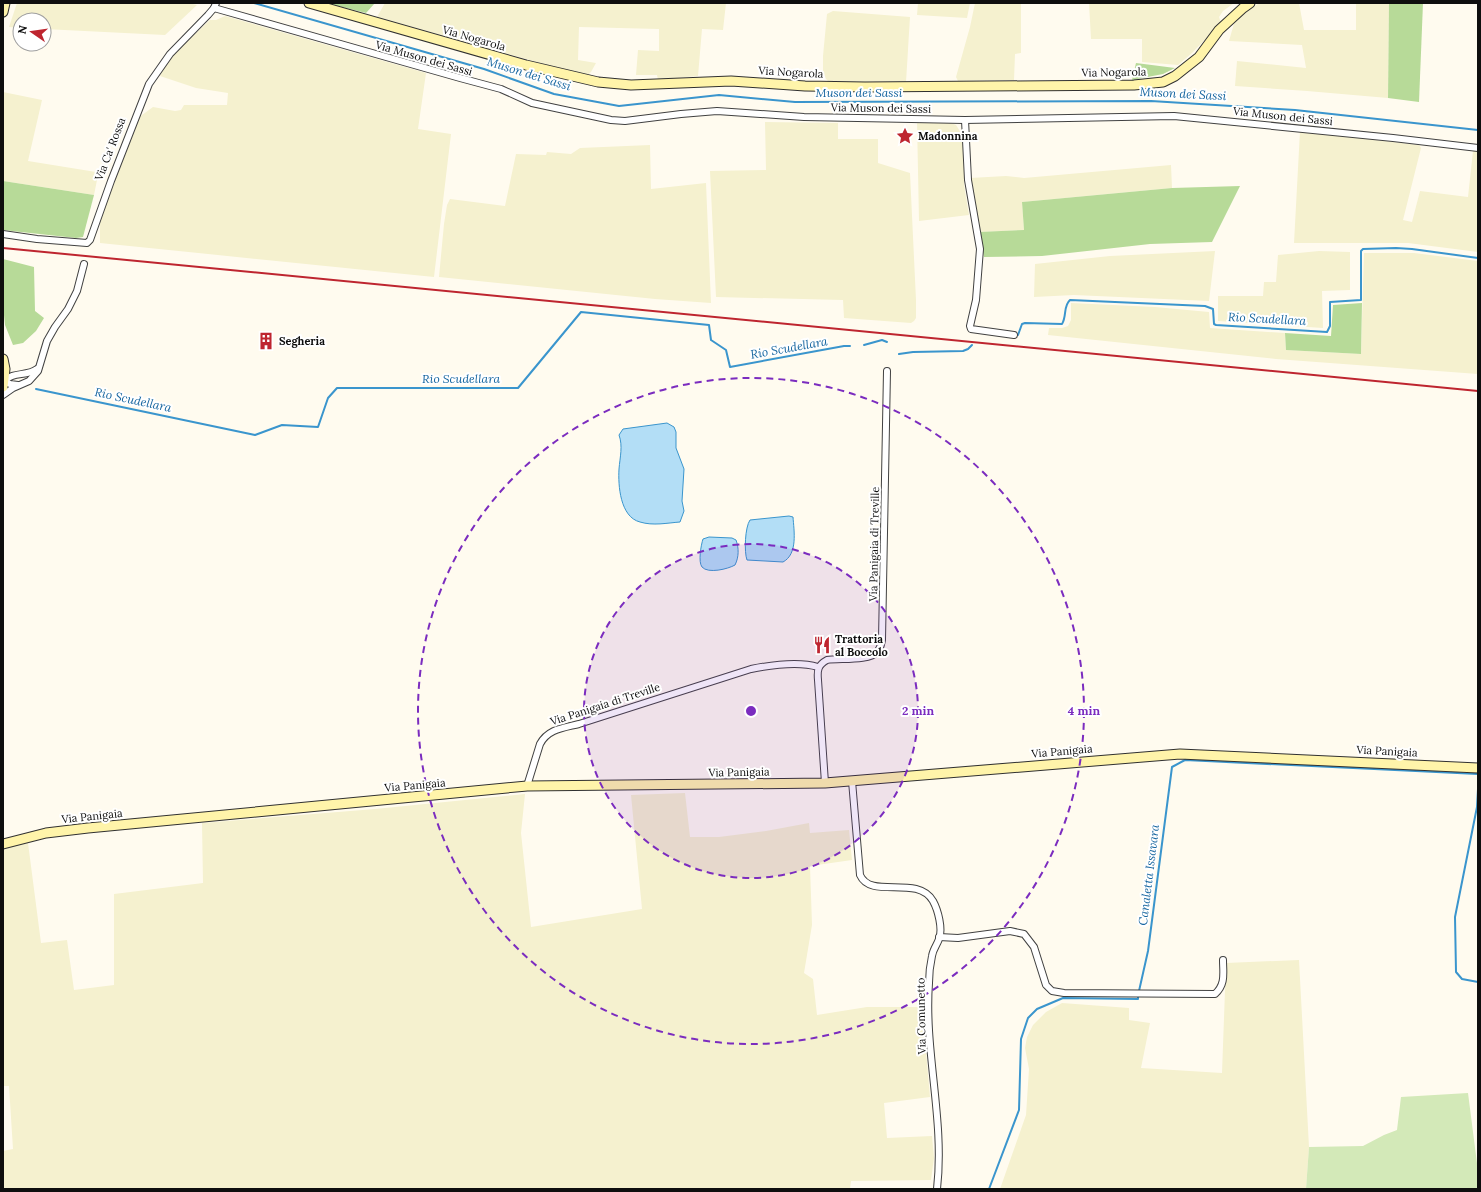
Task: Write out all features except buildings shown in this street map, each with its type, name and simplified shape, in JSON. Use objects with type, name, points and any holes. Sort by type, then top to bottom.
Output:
[{"type":"street","points":[[3,12],[6,3]]},
{"type":"street","name":"Via Nogarola","points":[[309,3],[526,65],[598,82],[631,85],[731,81],[805,86],[873,87],[1134,84],[1163,82],[1175,76],[1199,57],[1219,30],[1250,3]]},
{"type":"street","name":"Via Muson dei Sassi","points":[[215,5],[501,89],[532,103],[611,120],[625,121],[717,111],[804,117],[965,120],[1174,116],[1478,148]]},
{"type":"street","name":"Via Ca' Rossa","points":[[3,234],[37,239],[87,243],[90,240],[110,181],[149,84],[170,54],[215,5]]},
{"type":"street","points":[[965,120],[968,180],[980,249],[976,300],[970,326],[971,329],[1014,335]]},
{"type":"street","points":[[3,396],[18,385],[29,381],[38,371],[47,341],[68,309],[77,291],[84,264]]},
{"type":"street","points":[[4,361],[8,370],[16,374],[24,375],[37,369],[41,363]]},
{"type":"street","points":[[4,361],[4,384]]},
{"type":"street","name":"Via Panigaia di Treville","points":[[527,786],[540,744],[543,738],[552,731],[751,669],[775,665],[811,665],[818,667],[822,662],[827,660],[860,657],[877,652],[881,644],[887,371]]},
{"type":"street","points":[[4,384],[9,376],[16,374]]},
{"type":"street","points":[[4,384],[18,385]]},
{"type":"street","points":[[818,667],[825,783]]},
{"type":"street","name":"Via Panigaia","points":[[3,844],[46,833],[88,828],[527,786],[825,783],[1139,756],[1180,754],[1478,768]]},
{"type":"street","name":"Via Comunetto","points":[[852,781],[860,875],[863,881],[874,886],[915,889],[921,891],[933,900],[939,921],[940,937],[932,955],[928,1000],[939,1150],[937,1189]]},
{"type":"street","points":[[940,937],[958,938],[1010,931],[1024,934],[1034,947],[1046,985],[1052,991],[1064,993],[1216,994],[1221,989],[1223,982],[1223,960]]},
{"type":"shaded area","points":[[17,3],[189,3],[197,5],[165,35],[52,29],[52,12],[14,12]]},
{"type":"shaded area","points":[[385,3],[726,3],[723,30],[702,29],[698,76],[658,80],[657,75],[636,75],[638,50],[659,51],[659,29],[579,27],[578,60],[596,63],[591,72],[586,76],[377,17]]},
{"type":"shaded area","points":[[918,3],[970,3],[967,18],[917,15]]},
{"type":"shaded area","points":[[975,3],[1021,3],[1021,53],[1015,54],[1014,80],[958,81],[956,77]]},
{"type":"shaded area","points":[[1089,3],[1234,3],[1223,11],[1219,17],[1221,23],[1178,65],[1142,62],[1142,39],[1091,39]]},
{"type":"shaded area","points":[[1259,3],[1299,3],[1304,30],[1356,30],[1356,3],[1389,3],[1388,98],[1235,86],[1237,61],[1306,68],[1302,45],[1229,41],[1235,20]]},
{"type":"shaded area","points":[[833,11],[910,17],[906,82],[829,82],[823,71],[823,56],[827,14]]},
{"type":"shaded area","points":[[225,16],[426,73],[418,129],[451,134],[434,277],[100,243],[100,221],[138,118],[153,107],[175,111],[181,110],[184,105],[227,105],[228,93],[196,88],[160,76],[165,65],[177,51],[210,20],[216,20]]},
{"type":"shaded area","points":[[12,18],[12,27],[9,27]]},
{"type":"shaded area","points":[[3,92],[42,100],[28,161],[96,172],[98,175],[94,195],[3,181]]},
{"type":"shaded area","points":[[917,121],[946,121],[956,125],[961,133],[964,148],[964,185],[969,215],[919,221]]},
{"type":"shaded area","points":[[765,122],[838,123],[838,139],[878,139],[878,163],[910,173],[916,300],[916,318],[914,321],[911,323],[844,318],[843,300],[716,297],[710,171],[766,170]]},
{"type":"shaded area","points":[[1300,131],[1419,145],[1421,148],[1403,220],[1412,222],[1420,191],[1468,197],[1473,151],[1478,151],[1478,252],[1408,243],[1294,243]]},
{"type":"shaded area","points":[[650,145],[651,189],[706,183],[711,303],[655,299],[439,277],[444,224],[447,205],[450,199],[505,206],[516,154],[546,155],[547,152],[571,154],[580,148]]},
{"type":"shaded area","points":[[1171,165],[1172,188],[1022,202],[1024,230],[979,232],[970,178],[1006,176],[1024,178]]},
{"type":"shaded area","points":[[1215,251],[1209,301],[1074,295],[1034,297],[1035,264],[1110,256]]},
{"type":"shaded area","points":[[1319,251],[1350,252],[1350,290],[1322,291],[1323,328],[1218,321],[1218,296],[1263,296],[1264,282],[1276,282],[1278,255]]},
{"type":"shaded area","points":[[1364,253],[1414,253],[1478,261],[1478,374],[1276,359],[1048,335],[1049,328],[1062,328],[1068,326],[1071,320],[1071,303],[1155,307],[1209,312],[1210,328],[1285,333],[1286,350],[1361,354]]},
{"type":"shaded area","points":[[685,793],[690,837],[719,837],[766,831],[809,823],[810,833],[849,830],[852,860],[810,866],[812,925],[804,973],[813,979],[817,1015],[867,1007],[922,1007],[930,1097],[884,1103],[887,1138],[932,1136],[934,1158],[931,1180],[851,1181],[850,1189],[3,1189],[3,1151],[13,1149],[9,1086],[3,1086],[3,849],[28,843],[41,943],[67,940],[74,990],[114,985],[114,894],[203,883],[202,823],[375,809],[525,794],[521,833],[531,927],[642,909],[631,795]]},
{"type":"shaded area","points":[[1299,960],[1309,1147],[1306,1189],[1000,1189],[1026,1115],[1029,1069],[1025,1048],[1027,1037],[1033,1025],[1046,1012],[1062,1003],[1129,1008],[1129,1020],[1150,1023],[1141,1068],[1222,1073],[1226,963]]},
{"type":"green space","points":[[326,3],[375,3],[366,13]]},
{"type":"green space","points":[[1389,3],[1423,3],[1419,102],[1388,98]]},
{"type":"green space","points":[[1136,63],[1175,68],[1163,74],[1132,80]]},
{"type":"green space","points":[[3,181],[94,195],[83,237],[76,238],[3,230]]},
{"type":"green space","points":[[1240,186],[1212,242],[1150,244],[1042,256],[984,257],[979,232],[1024,230],[1022,202],[1172,188]]},
{"type":"green space","points":[[3,259],[34,267],[35,311],[44,318],[36,331],[23,343],[13,345],[5,325],[3,305]]},
{"type":"green space","points":[[1362,303],[1361,354],[1286,350],[1285,333],[1331,336],[1333,305]]},
{"type":"green space","points":[[1468,1093],[1478,1171],[1478,1189],[1306,1189],[1309,1147],[1363,1146],[1397,1130],[1401,1097]]},
{"type":"water","points":[[667,423],[674,427],[676,432],[676,448],[684,469],[682,501],[684,511],[680,522],[655,524],[640,522],[633,519],[628,514],[622,500],[619,483],[621,447],[619,435],[623,429]]},
{"type":"water","points":[[789,516],[793,517],[794,542],[791,554],[788,558],[783,562],[747,560],[746,540],[748,523],[750,520]]},
{"type":"water","points":[[709,537],[732,538],[736,540],[738,552],[735,565],[728,568],[713,570],[702,567],[700,558],[702,542],[703,539]]},
{"type":"waterway","name":"Muson dei Sassi","points":[[254,3],[484,69],[554,94],[619,106],[719,95],[795,102],[1151,101],[1295,110],[1478,130]]},
{"type":"waterway","name":"Rio Scudellara","points":[[1018,335],[1022,324],[1025,323],[1062,324],[1066,305],[1070,300],[1205,306],[1213,309],[1214,324],[1216,325],[1327,332],[1330,326],[1330,302],[1361,300],[1361,251],[1363,249],[1412,249],[1478,258]]},
{"type":"waterway","name":"Rio Scudellara","points":[[36,389],[255,435],[282,425],[318,427],[328,398],[337,388],[518,388],[581,312],[709,325],[711,340],[726,350],[730,367],[850,346]]},
{"type":"waterway","name":"Rio Scudellara","points":[[864,345],[882,340],[887,342]]},
{"type":"waterway","name":"Rio Scudellara","points":[[899,354],[913,352],[963,351],[972,345]]},
{"type":"waterway","name":"Canaletta Issavara","points":[[1139,991],[1148,951],[1172,767],[1185,760],[1478,774]]},
{"type":"waterway","name":"Canaletta Issavara","points":[[1478,789],[1477,807],[1455,917],[1456,972],[1462,979],[1478,982]]},
{"type":"waterway","name":"Canaletta Issavara","points":[[989,1189],[1019,1110],[1021,1039],[1028,1018],[1037,1009],[1063,998],[1138,999],[1138,996]]},
{"type":"railway","points":[[3,248],[1478,391]]},
{"type":"place","name":"Madonnina","points":[[905,136]]},
{"type":"place","name":"Segheria","points":[[266,341]]},
{"type":"place","name":"Trattoria al Boccolo","points":[[822,645]]}]
